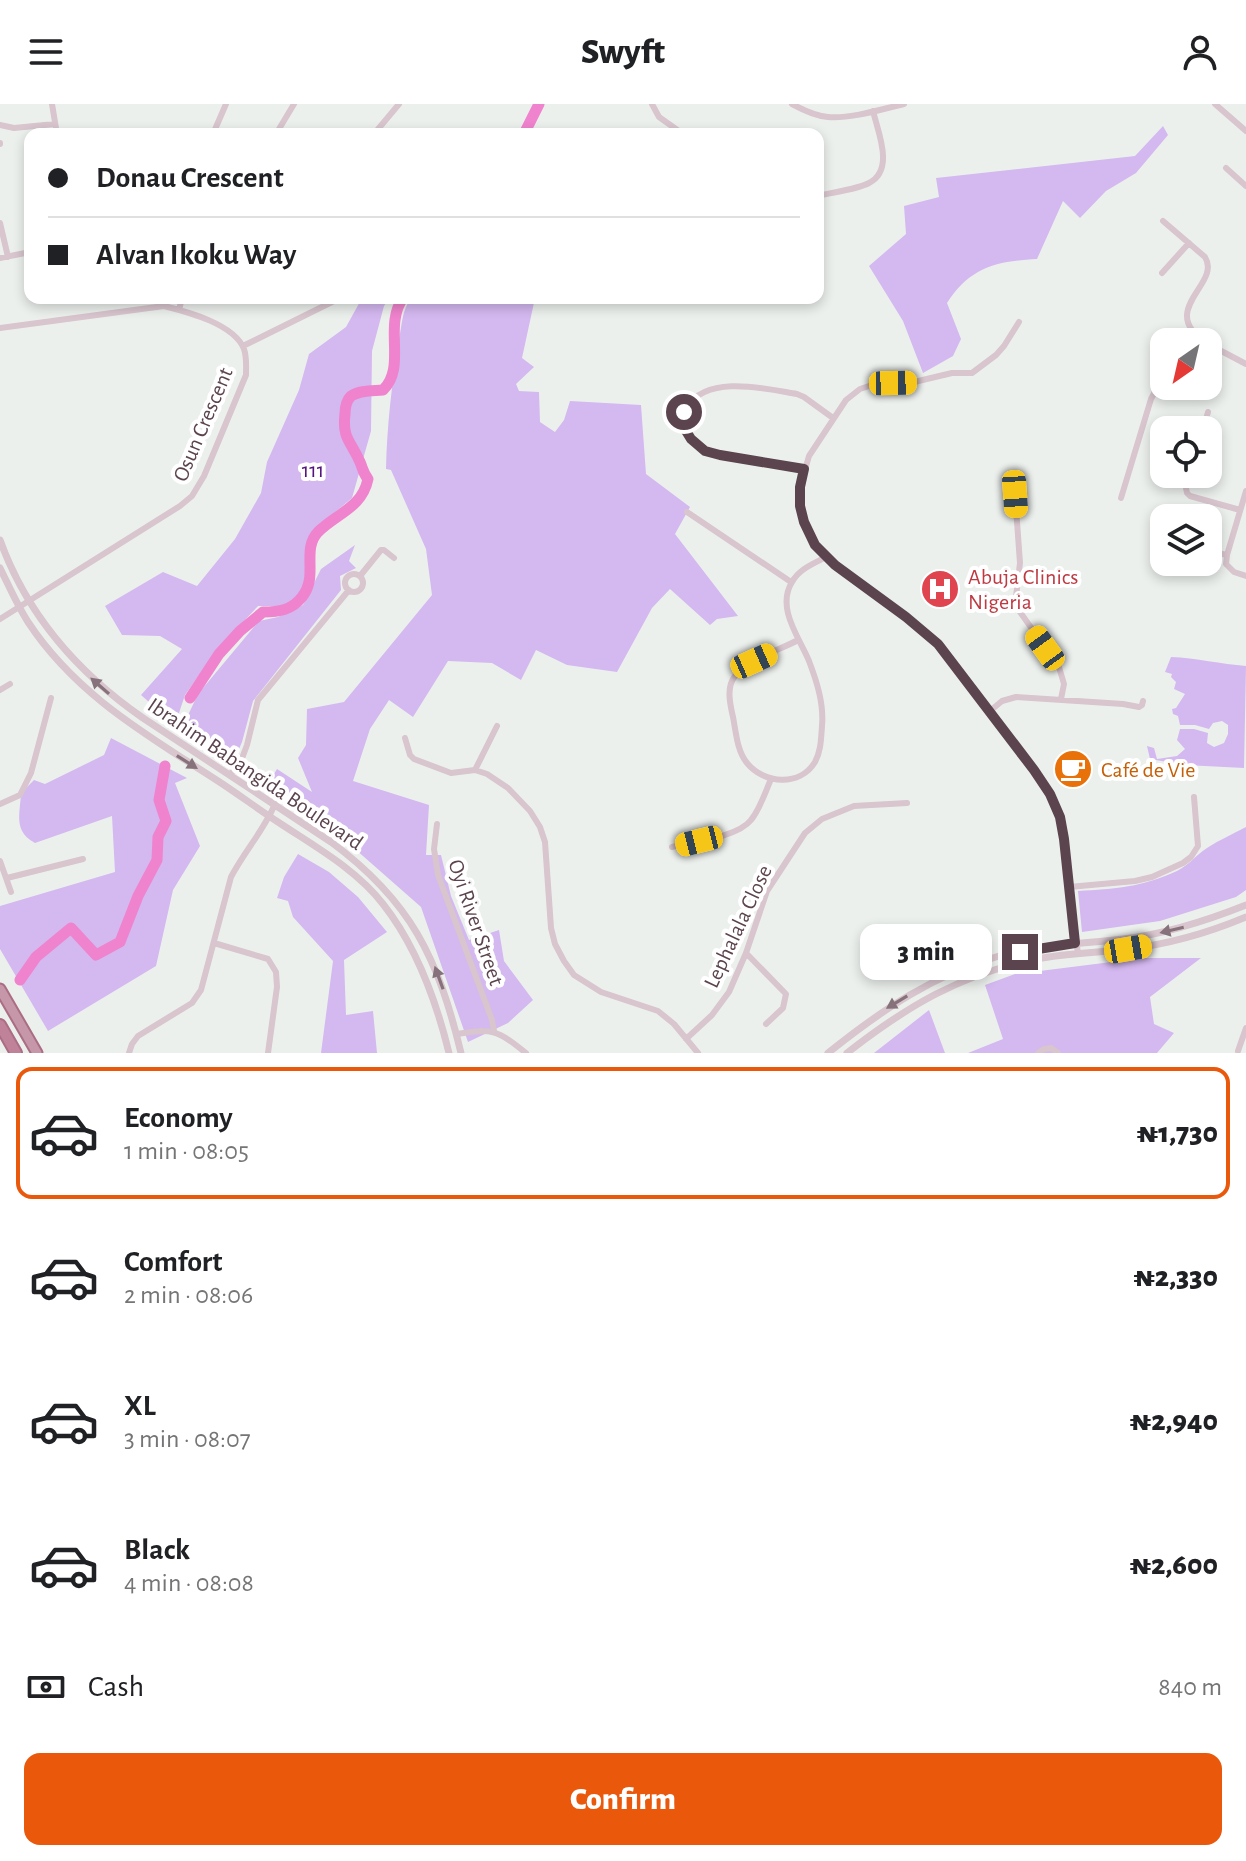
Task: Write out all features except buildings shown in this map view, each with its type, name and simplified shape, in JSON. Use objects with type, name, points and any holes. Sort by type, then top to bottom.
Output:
[{"type":"highway","points":[[0,989],[37,1053]]},
{"type":"highway","points":[[0,1025],[16,1053]]},
{"type":"street","points":[[52,104],[56,128]]},
{"type":"street","points":[[216,128],[226,104]]},
{"type":"street","points":[[280,128],[294,104]]},
{"type":"street","points":[[379,128],[399,104]]},
{"type":"street","points":[[652,104],[659,117],[675,128]]},
{"type":"street","points":[[792,104],[828,117],[904,104]]},
{"type":"street","points":[[1215,104],[1246,131]]},
{"type":"street","points":[[824,195],[868,184],[880,173],[883,151],[873,111]]},
{"type":"street","points":[[0,125],[14,128],[55,124]]},
{"type":"street","points":[[1226,168],[1246,186]]},
{"type":"street","points":[[1163,221],[1209,262],[1208,270],[1188,308],[1186,316],[1190,328]]},
{"type":"street","points":[[0,223],[8,257]]},
{"type":"street","points":[[1162,273],[1189,243]]},
{"type":"street","points":[[0,258],[24,253]]},
{"type":"street","points":[[144,304],[145,310]]},
{"type":"street","points":[[179,310],[180,304]]},
{"type":"street","points":[[243,346],[328,304]]},
{"type":"street","name":"Osun Crescent","points":[[0,328],[164,306],[214,323],[233,334],[243,346],[247,361],[246,375],[204,476],[192,496],[0,619]]},
{"type":"street","points":[[1019,322],[996,355],[972,373],[952,373],[910,383],[872,385],[860,389],[846,400],[809,456],[800,487],[800,506],[815,545],[826,557],[938,644],[1050,794],[1062,828],[1078,954]]},
{"type":"street","points":[[1222,351],[1246,364]]},
{"type":"street","points":[[804,469],[705,451],[691,439],[683,426],[684,412],[697,397],[716,389],[740,385],[797,394],[833,418]]},
{"type":"street","points":[[1121,498],[1151,400]]},
{"type":"street","points":[[1207,416],[1208,412]]},
{"type":"street","points":[[1186,488],[1190,496],[1240,510]]},
{"type":"street","points":[[1246,491],[1226,564],[1229,569],[1246,576]]},
{"type":"street","points":[[1015,494],[1020,563],[1015,605],[1059,667],[1064,684],[1061,699]]},
{"type":"street","points":[[687,512],[791,582]]},
{"type":"street","name":"Ibrahim Babangida Boulevard","points":[[0,540],[29,601],[46,628],[93,679],[130,709],[352,857],[387,891],[407,916],[433,962],[461,1053]]},
{"type":"street","points":[[360,576],[381,550],[394,558]]},
{"type":"street","points":[[1222,554],[1227,555]]},
{"type":"street","points":[[798,640],[754,661],[737,674],[730,689],[741,754],[748,764],[771,779],[782,780],[806,772],[821,745],[823,719],[820,692],[798,640],[789,619],[786,603],[791,582],[802,569],[826,557]]},
{"type":"street","name":"Ibrahim Babangida Boulevard","points":[[0,568],[19,607],[38,636],[71,675],[135,728],[343,866],[382,903],[405,935],[423,972],[449,1053]]},
{"type":"street","points":[[360,576],[362,587],[355,592],[345,586],[347,577],[360,576]]},
{"type":"street","points":[[229,774],[238,769],[258,700],[349,590]]},
{"type":"street","points":[[0,690],[10,684]]},
{"type":"street","points":[[990,711],[1002,701],[1016,697],[1139,707],[1143,701]]},
{"type":"street","points":[[0,804],[20,795],[31,773],[51,698]]},
{"type":"street","points":[[475,770],[497,726]]},
{"type":"street","points":[[405,738],[414,759],[451,773],[475,770],[487,774],[508,788],[530,811],[545,842],[548,911],[555,944],[574,975],[601,992],[658,1011],[674,1024],[698,1053]]},
{"type":"street","points":[[672,847],[743,828],[754,817],[771,779]]},
{"type":"street","points":[[1069,887],[1135,881],[1183,863],[1198,846],[1194,797]]},
{"type":"street","name":"Lephalala Close","points":[[686,1039],[712,1015],[729,992],[767,891],[812,827],[854,806],[907,803]]},
{"type":"street","points":[[129,1053],[138,1036],[192,1003],[201,990],[231,877],[275,804]]},
{"type":"street","name":"Oyi River Street","points":[[437,824],[434,849],[438,875],[494,1031]]},
{"type":"street","points":[[7,878],[83,859]]},
{"type":"street","points":[[0,861],[11,892]]},
{"type":"street","points":[[828,1053],[872,1018],[930,983],[1003,955],[1171,931],[1246,905]]},
{"type":"street","points":[[847,1053],[902,1012],[975,976],[1039,959],[1172,942],[1246,917]]},
{"type":"street","points":[[214,943],[268,959],[276,972],[277,987],[268,1053]]},
{"type":"street","points":[[746,953],[786,994],[783,1008],[766,1024]]},
{"type":"street","points":[[1238,1051],[1246,1028]]},
{"type":"street","points":[[457,1034],[494,1031],[526,1053]]},
{"type":"street","points":[[1038,1053],[1051,1048],[1058,1053]]},
{"type":"green space","points":[[1163,126],[1168,135],[1136,173],[1106,191],[1080,218],[1063,201],[1037,259],[997,264],[965,281],[947,303],[961,339],[953,356],[923,373],[903,321],[869,266],[906,234],[904,206],[939,197],[936,178],[1135,156]]},
{"type":"green space","name":"111","points":[[359,304],[385,304],[372,351],[371,431],[352,498],[308,539],[304,586],[295,600],[283,606],[258,606],[215,652],[185,695],[175,725],[141,695],[182,649],[160,636],[122,635],[105,606],[163,572],[197,586],[235,539],[261,493],[267,462],[299,390],[309,354],[346,327]]},
{"type":"green space","points":[[408,304],[534,304],[522,358],[534,367],[516,384],[519,391],[539,392],[540,422],[555,432],[564,420],[570,401],[641,405],[646,474],[690,507],[675,534],[738,616],[717,619],[710,625],[670,589],[652,608],[617,672],[567,665],[536,650],[521,680],[492,663],[448,661],[413,717],[389,700],[370,729],[353,781],[429,805],[426,855],[441,855],[451,896],[469,940],[499,930],[504,961],[533,1000],[508,1023],[468,1042],[421,907],[330,827],[268,784],[277,769],[312,792],[298,758],[306,745],[307,709],[344,702],[432,595],[426,549],[391,470],[386,469],[396,355]]},
{"type":"green space","points":[[355,545],[349,561],[356,568],[340,576],[341,590],[253,701],[233,763],[181,730],[198,694],[259,621],[278,617],[303,605],[321,569]]},
{"type":"green space","points":[[1171,657],[1246,666],[1244,768],[1185,765],[1150,759],[1147,746],[1154,748],[1157,759],[1177,756],[1185,749],[1177,740],[1180,729],[1208,733],[1207,743],[1214,747],[1224,743],[1228,734],[1228,725],[1222,721],[1213,723],[1209,729],[1180,725],[1172,709],[1185,694],[1174,689],[1176,682],[1172,674],[1165,672]]},
{"type":"green space","points":[[111,738],[187,778],[175,783],[200,846],[173,890],[156,966],[48,1031],[0,949],[0,906],[115,872],[112,816],[35,843],[21,828],[21,793],[34,780],[45,784],[104,755]]},
{"type":"green space","points":[[1246,827],[1246,890],[1236,897],[1160,921],[1082,932],[1078,891],[1152,881],[1181,869],[1212,845]]},
{"type":"green space","points":[[298,854],[329,872],[358,897],[387,932],[344,960],[346,1015],[373,1011],[377,1053],[321,1053],[333,961],[293,917],[288,901],[277,898],[284,877]]},
{"type":"green space","points":[[1143,958],[1201,958],[1150,997],[1154,1024],[1174,1033],[1157,1053],[968,1053],[1003,1039],[985,985],[1015,974]]},
{"type":"green space","points":[[929,1010],[945,1053],[874,1053]]},
{"type":"waterway","points":[[527,128],[539,104]]},
{"type":"waterway","points":[[190,698],[219,654],[240,631],[263,612],[285,609],[302,597],[309,581],[313,539],[325,525],[355,504],[365,489],[368,479],[346,435],[346,407],[351,396],[383,390],[390,381],[395,358],[395,321],[400,304]]},
{"type":"waterway","points":[[20,980],[36,957],[71,928],[96,955],[120,942],[138,896],[157,860],[158,837],[166,821],[159,800],[165,766]]},
{"type":"place","name":"Abuja Clinics Nigeria","points":[[940,589]]},
{"type":"place","name":"Café de Vie","points":[[1073,769]]},
{"type":"route","points":[[684,412],[683,426],[691,439],[705,451],[804,469],[800,506],[808,534],[815,545],[835,565],[938,644],[1050,794],[1060,817],[1064,839],[1075,943],[1020,952]]}]
